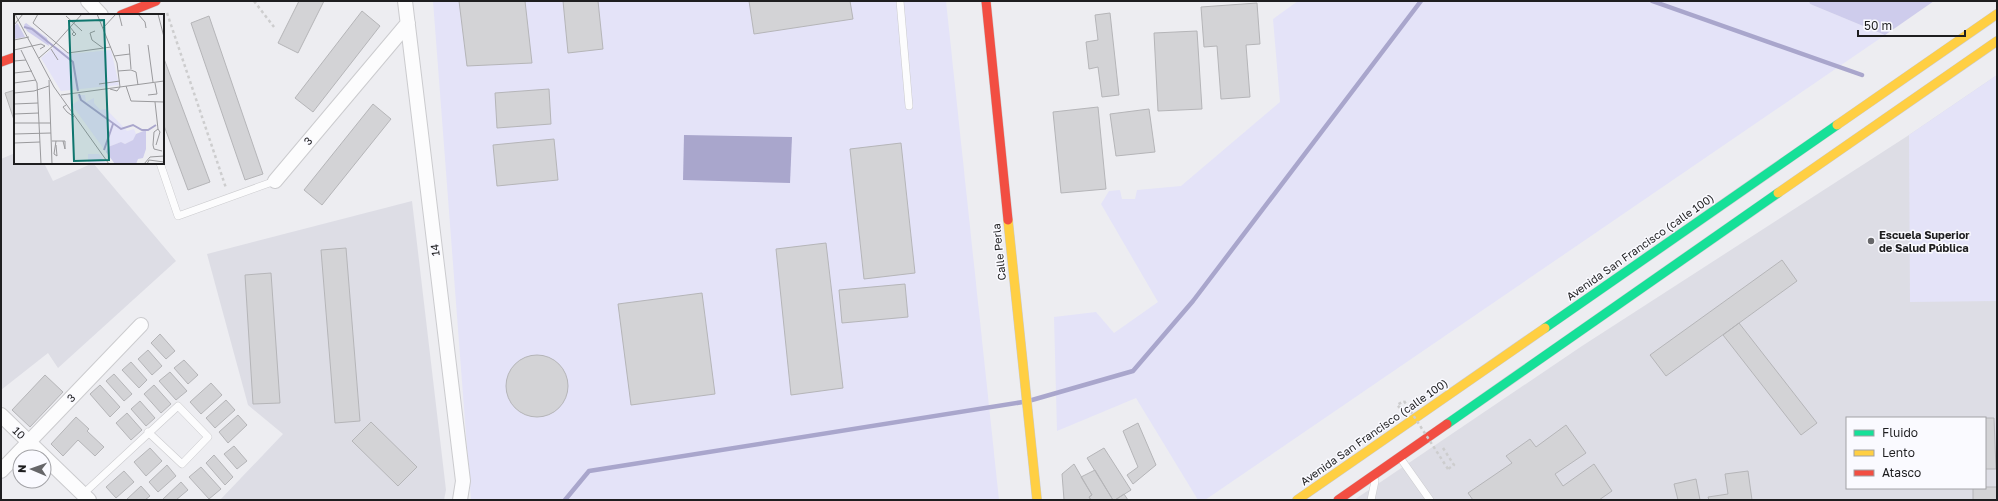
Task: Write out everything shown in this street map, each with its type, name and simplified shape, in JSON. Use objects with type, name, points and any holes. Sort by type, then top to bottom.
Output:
[{"type":"main road","points":[[124,14],[156,1]]},
{"type":"main road","name":"Calle Perla","points":[[986,1],[1037,500]]},
{"type":"main road","name":"Avenida San Francisco (calle 100)","points":[[1297,500],[1997,14]]},
{"type":"main road","points":[[1338,500],[1997,42]]},
{"type":"main road","points":[[1,62],[14,57]]},
{"type":"street","points":[[88,1],[100,14]]},
{"type":"street","name":"14","points":[[405,1],[463,481],[460,500]]},
{"type":"street","name":"3","points":[[275,181],[408,23]]},
{"type":"street","name":"3","points":[[1,471],[141,325]]},
{"type":"street","name":"10","points":[[1,415],[86,497]]},
{"type":"lane","points":[[900,1],[910,106]]},
{"type":"lane","name":"3","points":[[160,164],[178,216],[275,181]]},
{"type":"lane","points":[[86,497],[148,432],[178,406],[208,437],[182,464],[148,432]]},
{"type":"lane","points":[[1400,458],[1430,500]]},
{"type":"lane","points":[[1371,500],[1376,474]]},
{"type":"path","points":[[254,1],[274,27]]},
{"type":"path","points":[[165,9],[229,197]]},
{"type":"path","points":[[1404,401],[1448,469],[1454,465],[1442,446]]},
{"type":"shaded area","points":[[433,1],[946,1],[999,500],[471,500]]},
{"type":"shaded area","points":[[1298,1],[1809,1],[1810,4],[1885,35],[1205,500],[1198,500],[1136,398],[1057,431],[1054,317],[1096,312],[1114,333],[1158,302],[1101,204],[1109,191],[1120,190],[1122,199],[1135,199],[1137,190],[1181,186],[1280,102],[1273,19]]},
{"type":"shaded area","points":[[1809,1],[1934,1],[1885,35],[1810,4]]},
{"type":"shaded area","name":"Escuela Superior de Salud Pública","points":[[1997,75],[1997,500],[1354,500],[1582,346],[1909,135]]},
{"type":"shaded area","points":[[1997,75],[1997,301],[1910,302],[1909,135]]},
{"type":"shaded area","points":[[684,135],[792,137],[790,183],[683,180]]},
{"type":"shaded area","points":[[14,153],[14,164],[44,164],[53,181],[94,164],[176,261],[58,368],[48,353],[1,390],[1,159]]},
{"type":"shaded area","points":[[412,201],[446,490],[444,500],[220,500],[283,434],[248,405],[207,254]]},
{"type":"building","points":[[299,1],[324,1],[298,53],[278,43]]},
{"type":"building","points":[[459,1],[525,1],[532,63],[467,66]]},
{"type":"building","points":[[563,1],[598,1],[603,49],[568,53]]},
{"type":"building","points":[[749,1],[850,1],[853,19],[754,34]]},
{"type":"building","points":[[1257,3],[1260,44],[1246,45],[1250,97],[1221,99],[1217,46],[1204,47],[1201,7]]},
{"type":"building","points":[[362,11],[380,26],[313,112],[295,98]]},
{"type":"building","points":[[1110,13],[1119,95],[1102,97],[1098,67],[1089,69],[1086,42],[1098,40],[1095,15]]},
{"type":"building","points":[[209,16],[263,174],[245,180],[191,23]]},
{"type":"building","points":[[1197,31],[1202,109],[1158,111],[1154,33]]},
{"type":"building","points":[[164,59],[210,182],[188,190],[164,126]]},
{"type":"building","points":[[549,89],[551,124],[497,128],[495,93]]},
{"type":"building","points":[[14,90],[14,120],[5,93]]},
{"type":"building","points":[[373,104],[391,119],[322,205],[304,190]]},
{"type":"building","points":[[1098,107],[1106,189],[1061,193],[1053,112]]},
{"type":"building","points":[[1149,109],[1155,152],[1116,156],[1110,114]]},
{"type":"building","points":[[554,139],[558,180],[497,186],[493,145]]},
{"type":"building","points":[[901,143],[915,273],[864,279],[850,149]]},
{"type":"building","points":[[826,243],[843,388],[791,395],[776,249]]},
{"type":"building","points":[[346,248],[360,421],[335,423],[321,250]]},
{"type":"building","points":[[1782,260],[1797,281],[1666,376],[1650,355]]},
{"type":"building","points":[[271,273],[280,403],[253,404],[245,275]]},
{"type":"building","points":[[905,284],[908,317],[842,323],[839,290]]},
{"type":"building","points":[[702,293],[715,394],[631,405],[618,304]]},
{"type":"building","points":[[1739,323],[1817,423],[1801,435],[1723,335]]},
{"type":"building","points":[[160,334],[175,351],[166,359],[151,343]]},
{"type":"building","points":[[148,350],[162,366],[152,375],[138,359]]},
{"type":"building","points":[[531,355],[543,355],[559,364],[566,374],[568,386],[566,398],[559,408],[543,417],[531,417],[520,412],[511,403],[506,392],[506,380],[511,369],[520,360]]},
{"type":"building","points":[[184,360],[198,375],[188,384],[174,368]]},
{"type":"building","points":[[131,362],[147,380],[139,388],[122,370]]},
{"type":"building","points":[[170,372],[187,391],[176,400],[159,381]]},
{"type":"building","points":[[114,374],[132,394],[124,401],[106,381]]},
{"type":"building","points":[[45,375],[63,392],[30,427],[12,410]]},
{"type":"building","points":[[211,383],[222,395],[201,414],[190,402]]},
{"type":"building","points":[[100,385],[120,407],[110,417],[90,394]]},
{"type":"building","points":[[154,385],[171,404],[161,413],[144,394]]},
{"type":"building","points":[[226,400],[235,410],[215,428],[206,418]]},
{"type":"building","points":[[140,401],[155,418],[146,426],[131,409]]},
{"type":"building","points":[[127,413],[142,430],[131,440],[116,423]]},
{"type":"building","points":[[238,415],[247,425],[228,443],[219,432]]},
{"type":"building","points":[[76,417],[89,429],[87,431],[104,447],[95,456],[78,440],[63,456],[51,444]]},
{"type":"building","points":[[1986,418],[1994,418],[1996,469],[1986,469]]},
{"type":"building","points":[[371,422],[417,467],[398,486],[352,441]]},
{"type":"building","points":[[1138,423],[1156,465],[1133,484],[1127,475],[1138,467],[1123,431]]},
{"type":"building","points":[[1566,425],[1586,453],[1555,474],[1563,486],[1594,464],[1612,491],[1599,500],[1473,500],[1468,493],[1512,463],[1506,456],[1530,439],[1536,447]]},
{"type":"building","points":[[234,446],[247,461],[237,469],[224,454]]},
{"type":"building","points":[[150,448],[162,461],[146,476],[134,462]]},
{"type":"building","points":[[1104,448],[1131,490],[1115,500],[1113,500],[1087,458]]},
{"type":"building","points":[[214,455],[233,477],[225,485],[206,463]]},
{"type":"building","points":[[1074,464],[1092,495],[1089,497],[1091,500],[1064,500],[1062,474]]},
{"type":"building","points":[[167,465],[176,476],[158,492],[149,482]]},
{"type":"building","points":[[201,467],[221,489],[209,499],[189,477]]},
{"type":"building","points":[[1095,470],[1113,500],[1091,500],[1089,497],[1092,495],[1081,477]]},
{"type":"building","points":[[124,471],[134,482],[116,498],[106,487]]},
{"type":"building","points":[[1748,471],[1752,500],[1709,500],[1708,497],[1728,494],[1725,474]]},
{"type":"building","points":[[1696,479],[1700,500],[1678,500],[1674,484]]},
{"type":"building","points":[[181,482],[188,490],[176,500],[163,499]]},
{"type":"building","points":[[141,486],[150,496],[145,500],[126,500]]},
{"type":"building","points":[[1997,487],[1997,500],[1973,500],[1973,489]]},
{"type":"building","points":[[1124,494],[1128,500],[1115,500]]},
{"type":"waterway","points":[[1032,400],[1133,371],[1193,301],[1421,1]]},
{"type":"waterway","points":[[1652,1],[1862,75]]},
{"type":"waterway","points":[[565,500],[589,471],[1023,402]]},
{"type":"traffic: fast","points":[[1545,328],[1837,125]]},
{"type":"traffic: fast","points":[[1447,424],[1778,193]]},
{"type":"traffic: slow","points":[[1837,125],[1997,14]]},
{"type":"traffic: slow","points":[[1778,193],[1997,41]]},
{"type":"traffic: slow","points":[[1008,220],[1037,500]]},
{"type":"traffic: slow","points":[[1297,500],[1545,328]]},
{"type":"traffic: jam","points":[[124,14],[156,1]]},
{"type":"traffic: jam","points":[[986,1],[1008,220]]},
{"type":"traffic: jam","points":[[1,62],[14,57]]},
{"type":"traffic: jam","points":[[1338,500],[1447,424]]},
{"type":"place","name":"Escuela Superior de Salud Pública","points":[[1871,241]]}]
